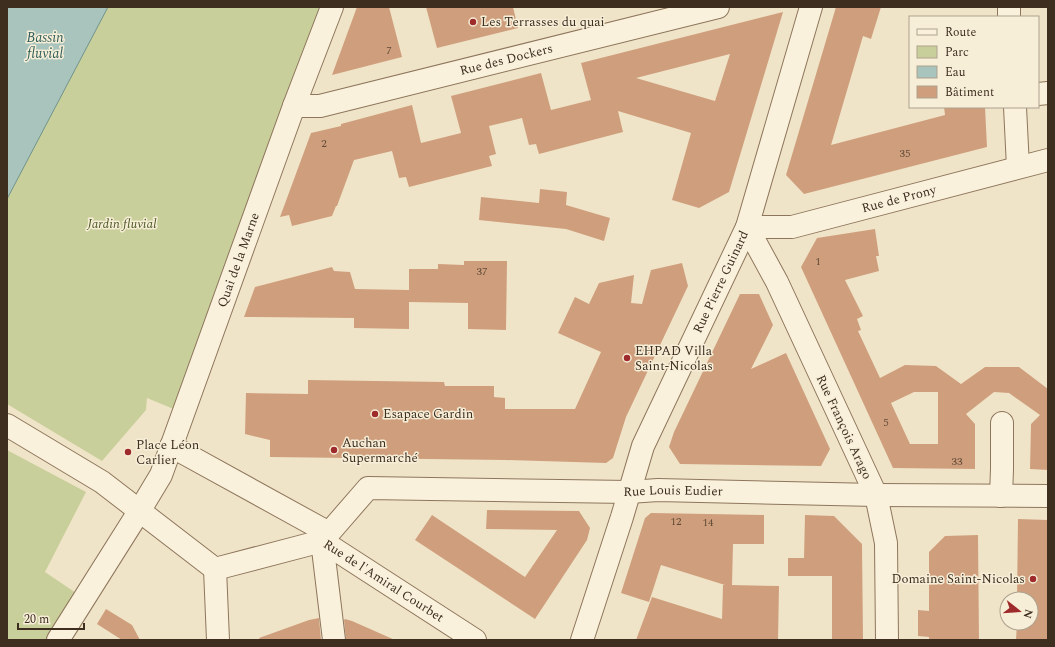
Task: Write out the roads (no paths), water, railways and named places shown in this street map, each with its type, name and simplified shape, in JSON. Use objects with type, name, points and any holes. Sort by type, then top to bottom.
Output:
[{"type":"street","name":"Quai de la Marne","points":[[58,640],[161,475],[294,106],[332,7]]},
{"type":"street","name":"Rue des Dockers","points":[[294,106],[320,106],[718,7]]},
{"type":"street","name":"Rue Pierre Guinard","points":[[582,640],[622,517],[643,446],[747,227],[812,7]]},
{"type":"street","points":[[1014,108],[1018,167]]},
{"type":"street","name":"Rue de Prony","points":[[747,227],[792,227],[1048,160]]},
{"type":"street","name":"Rue François Arago","points":[[747,227],[777,282],[876,495],[886,543],[887,640]]},
{"type":"street","points":[[1001,496],[1002,423]]},
{"type":"street","points":[[7,425],[102,482],[216,569],[218,640]]},
{"type":"street","points":[[171,446],[325,537],[334,640]]},
{"type":"street","name":"Rue Louis Eudier","points":[[325,537],[368,488],[629,492],[658,490],[876,495],[1048,496]]},
{"type":"street","name":"Rue de l'Amiral Courbet","points":[[216,569],[325,537],[475,640]]},
{"type":"water","name":"Bassin fluvial","points":[[7,7],[108,7],[7,199]]},
{"type":"place","name":"Les Terrasses du quai","points":[[473,22]]},
{"type":"place","name":"EHPAD Villa Saint-Nicolas","points":[[627,358]]},
{"type":"place","name":"Esapace Gardin","points":[[375,414]]},
{"type":"place","name":"Auchan Supermarché","points":[[334,450]]},
{"type":"place","name":"Place Léon Carlier","points":[[128,452]]},
{"type":"place","name":"Domaine Saint-Nicolas","points":[[1033,579]]},
{"type":"park label","name":"Jardin fluvial","points":[[122,224]]}]
